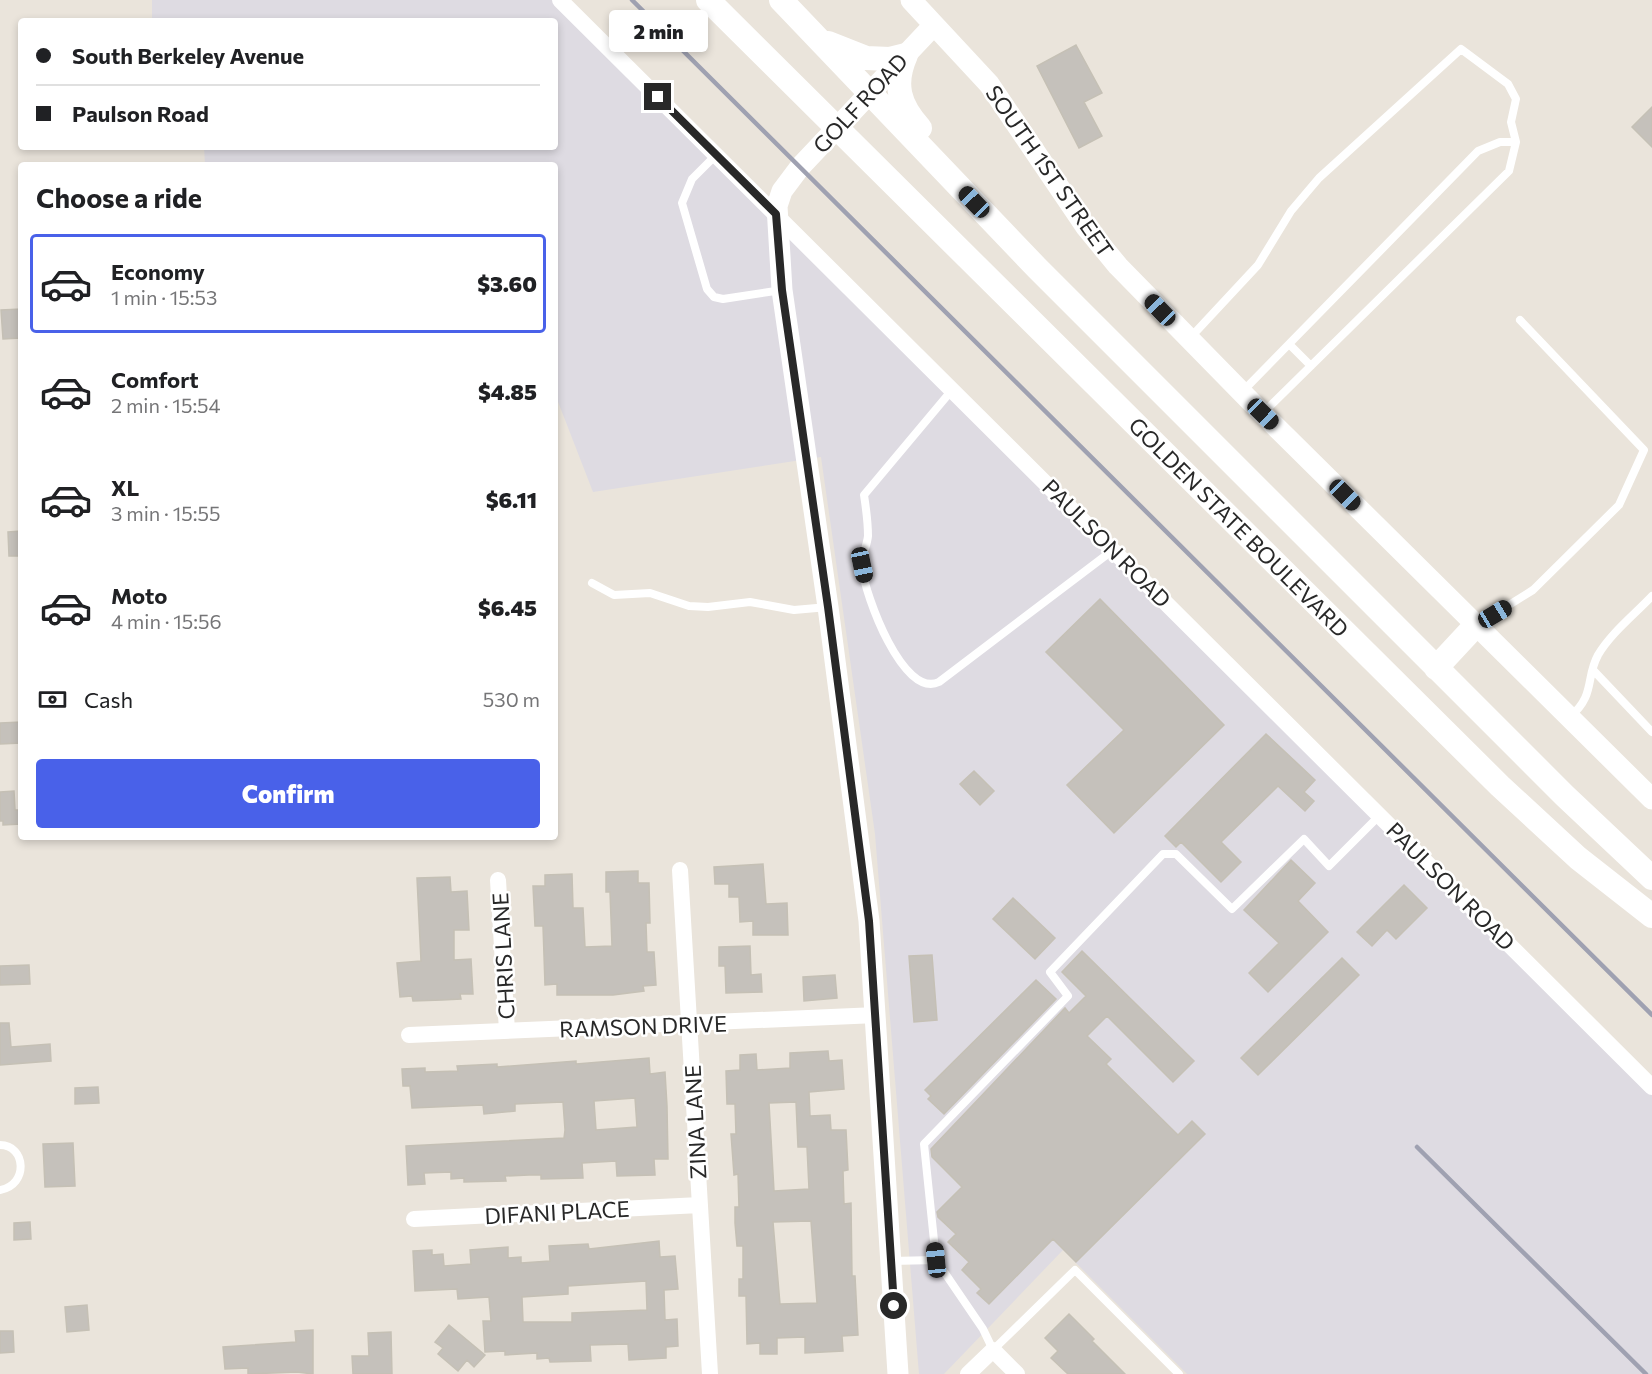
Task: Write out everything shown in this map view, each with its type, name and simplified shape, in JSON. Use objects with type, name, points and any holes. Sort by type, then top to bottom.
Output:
[{"type":"main road","name":"GOLDEN STATE BOULEVARD","points":[[708,0],[1500,786],[1578,858],[1652,916]]},
{"type":"main road","name":"GOLDEN STATE BOULEVARD","points":[[781,0],[1045,277],[1436,668],[1652,878]]},
{"type":"main road","points":[[821,43],[832,43],[866,58],[881,60],[906,55],[899,79],[902,106],[954,165],[958,185]]},
{"type":"main road","points":[[1436,668],[1476,625]]},
{"type":"street","name":"PAULSON ROAD","points":[[560,0],[1652,1086]]},
{"type":"street","points":[[917,2],[934,25]]},
{"type":"street","name":"GOLF ROAD","points":[[776,214],[779,197],[786,184],[934,25]]},
{"type":"street","name":"SOUTH 1ST STREET","points":[[934,25],[995,92],[1102,248],[1263,414],[1652,799]]},
{"type":"street","points":[[776,214],[782,290],[828,607],[869,921],[877,1016],[898,1374]]},
{"type":"street","name":"ZINA LANE","points":[[680,870],[710,1374]]},
{"type":"street","name":"CHRIS LANE","points":[[498,880],[507,1031]]},
{"type":"street","name":"RAMSON DRIVE","points":[[409,1035],[877,1016]]},
{"type":"street","name":"DIFANI PLACE","points":[[414,1219],[700,1205]]},
{"type":"street","points":[[968,1374],[993,1350],[1017,1374]]},
{"type":"lane","points":[[1189,339],[1258,265],[1291,211],[1319,178],[1461,49],[1508,84],[1516,99],[1511,123],[1516,142],[1509,171],[1263,414]]},
{"type":"lane","points":[[1242,392],[1478,151],[1500,142],[1516,142]]},
{"type":"lane","points":[[716,155],[693,178],[682,203],[707,289],[714,297],[723,299],[782,290]]},
{"type":"lane","points":[[1476,625],[1533,590],[1619,506],[1644,450],[1520,320]]},
{"type":"lane","points":[[1289,344],[1311,366]]},
{"type":"lane","points":[[952,390],[864,495],[868,537],[862,565],[866,587],[900,664],[924,685],[932,686],[1114,550]]},
{"type":"lane","points":[[592,584],[614,595],[650,593],[689,606],[708,607],[750,602],[795,610],[828,607]]},
{"type":"lane","points":[[1570,717],[1584,703],[1597,657],[1606,644],[1652,596]]},
{"type":"lane","points":[[1594,671],[1652,732]]},
{"type":"lane","points":[[1179,1374],[1075,1270],[993,1350],[983,1329],[936,1260],[924,1144],[1068,996],[1050,972],[1163,854],[1176,854],[1232,909],[1304,839],[1329,866],[1380,815]]},
{"type":"lane","points":[[0,1145],[11,1148],[17,1153],[20,1177],[16,1184],[0,1190]]},
{"type":"lane","points":[[891,1261],[936,1260]]},
{"type":"shaded area","points":[[152,0],[553,0],[1652,1092],[1652,1374],[1187,1374],[1063,1250],[944,1374],[919,1374],[875,834],[821,457],[593,492],[558,402],[558,162],[205,162],[204,150],[558,150],[558,18],[152,18]]},
{"type":"building","points":[[1076,45],[1102,93],[1084,102],[1102,136],[1079,148],[1037,66]]},
{"type":"building","points":[[1652,107],[1652,147],[1632,127]]},
{"type":"building","points":[[18,309],[18,338],[3,339],[1,310]]},
{"type":"building","points":[[18,531],[18,556],[9,556],[8,532]]},
{"type":"building","points":[[1100,599],[1224,725],[1114,833],[1067,785],[1124,730],[1046,652]]},
{"type":"building","points":[[18,722],[18,743],[0,744],[0,723]]},
{"type":"building","points":[[1266,734],[1315,780],[1304,792],[1314,801],[1305,811],[1278,786],[1221,842],[1241,862],[1221,882],[1181,842],[1176,847],[1165,836]]},
{"type":"building","points":[[974,771],[994,791],[980,805],[960,784]]},
{"type":"building","points":[[14,791],[18,824],[3,825],[3,821],[0,821],[0,792]]},
{"type":"building","points":[[1291,860],[1315,883],[1298,901],[1328,932],[1268,992],[1249,973],[1279,943],[1244,910]]},
{"type":"building","points":[[763,864],[766,904],[787,903],[788,935],[753,935],[753,921],[740,922],[739,897],[729,897],[729,884],[715,884],[714,867]]},
{"type":"building","points":[[638,871],[638,883],[649,883],[650,923],[646,923],[647,952],[654,952],[656,985],[643,986],[644,991],[613,995],[557,995],[557,984],[545,985],[543,926],[535,926],[533,886],[545,886],[545,875],[572,874],[573,908],[583,908],[585,947],[612,946],[610,892],[606,892],[606,872]]},
{"type":"building","points":[[450,877],[451,892],[467,891],[469,930],[454,930],[454,960],[471,959],[473,994],[460,994],[461,999],[442,1000],[413,1001],[412,996],[400,997],[397,963],[421,961],[417,878]]},
{"type":"building","points":[[1404,885],[1427,908],[1396,939],[1387,930],[1372,946],[1357,932]]},
{"type":"building","points":[[1013,898],[1055,938],[1035,959],[993,919]]},
{"type":"building","points":[[750,946],[751,975],[761,974],[762,992],[726,993],[725,966],[719,966],[719,947]]},
{"type":"building","points":[[1082,951],[1194,1061],[1173,1082],[1107,1016],[1087,1036],[1111,1059],[1106,1064],[1178,1135],[1192,1121],[1205,1134],[1076,1262],[1053,1239],[989,1304],[977,1293],[981,1289],[962,1270],[969,1262],[948,1242],[956,1234],[938,1217],[937,1212],[962,1187],[932,1157],[931,1149],[1065,1008],[1069,1013],[1086,996],[1062,972]]},
{"type":"building","points":[[932,955],[937,1020],[914,1022],[909,956]]},
{"type":"building","points":[[1342,958],[1359,975],[1258,1075],[1241,1058]]},
{"type":"building","points":[[29,965],[30,984],[0,985],[0,966]]},
{"type":"building","points":[[835,975],[837,998],[804,1001],[803,977]]},
{"type":"building","points":[[1036,980],[1056,999],[944,1114],[928,1099],[931,1096],[925,1090]]},
{"type":"building","points":[[0,1023],[9,1023],[11,1047],[50,1044],[51,1061],[0,1065]]},
{"type":"building","points":[[828,1051],[829,1061],[842,1060],[844,1089],[809,1092],[810,1116],[830,1115],[831,1130],[846,1130],[848,1170],[843,1171],[844,1204],[851,1203],[852,1276],[855,1276],[858,1335],[842,1336],[843,1351],[805,1353],[805,1337],[777,1338],[777,1354],[760,1354],[760,1343],[747,1344],[746,1296],[739,1296],[739,1279],[743,1279],[743,1246],[737,1246],[735,1223],[735,1207],[739,1207],[738,1174],[734,1175],[731,1134],[736,1134],[735,1104],[727,1104],[726,1071],[740,1070],[740,1055],[756,1054],[757,1070],[790,1068],[790,1053]],"holes":[[[796,1102],[798,1147],[807,1147],[809,1189],[774,1191],[769,1103]],[[811,1221],[817,1303],[780,1304],[773,1222]]]},
{"type":"building","points":[[649,1058],[650,1074],[665,1072],[668,1159],[654,1159],[655,1175],[617,1176],[616,1161],[582,1163],[583,1178],[541,1179],[541,1175],[529,1175],[505,1176],[506,1181],[464,1182],[464,1178],[451,1179],[451,1172],[424,1173],[425,1184],[408,1185],[406,1146],[564,1138],[565,1130],[563,1102],[515,1104],[515,1111],[484,1114],[483,1105],[412,1108],[410,1086],[403,1086],[402,1069],[425,1068],[425,1072],[458,1071],[457,1066],[497,1064],[497,1067],[576,1061],[576,1064]],"holes":[[[635,1098],[637,1127],[596,1130],[594,1101]]]},
{"type":"building","points":[[98,1087],[99,1103],[75,1104],[75,1088]]},
{"type":"building","points":[[73,1143],[75,1186],[45,1187],[43,1144]]},
{"type":"building","points":[[30,1222],[31,1239],[14,1240],[14,1223]]},
{"type":"building","points":[[659,1241],[660,1257],[675,1256],[678,1289],[664,1290],[665,1320],[677,1319],[678,1346],[666,1347],[666,1358],[629,1360],[628,1344],[590,1345],[591,1361],[550,1362],[549,1358],[537,1359],[537,1353],[505,1355],[505,1351],[485,1352],[483,1321],[491,1321],[489,1297],[458,1299],[457,1289],[415,1291],[413,1251],[432,1250],[432,1255],[443,1254],[444,1266],[471,1264],[470,1250],[508,1247],[508,1258],[521,1257],[521,1263],[550,1261],[549,1246],[588,1244],[589,1249]],"holes":[[[646,1281],[647,1310],[572,1313],[572,1322],[523,1322],[522,1297],[568,1294],[568,1286]]]},
{"type":"building","points":[[87,1305],[89,1330],[67,1332],[65,1307]]},
{"type":"building","points":[[1069,1314],[1125,1374],[1068,1374],[1051,1358],[1058,1351],[1045,1338]]},
{"type":"building","points":[[449,1325],[485,1355],[474,1367],[467,1360],[458,1371],[438,1354],[443,1348],[435,1342]]},
{"type":"building","points":[[313,1330],[313,1374],[297,1372],[248,1374],[248,1368],[225,1369],[223,1347],[296,1342],[295,1331]]},
{"type":"building","points":[[0,1331],[13,1331],[14,1352],[0,1353]]},
{"type":"building","points":[[391,1332],[392,1374],[353,1374],[352,1356],[369,1356],[368,1333]]},
{"type":"railway","points":[[632,0],[1652,1015]]},
{"type":"railway","points":[[1417,1147],[1646,1374]]},
{"type":"route","points":[[658,97],[776,214],[782,290],[828,607],[869,921],[874,969],[894,1306]]}]
